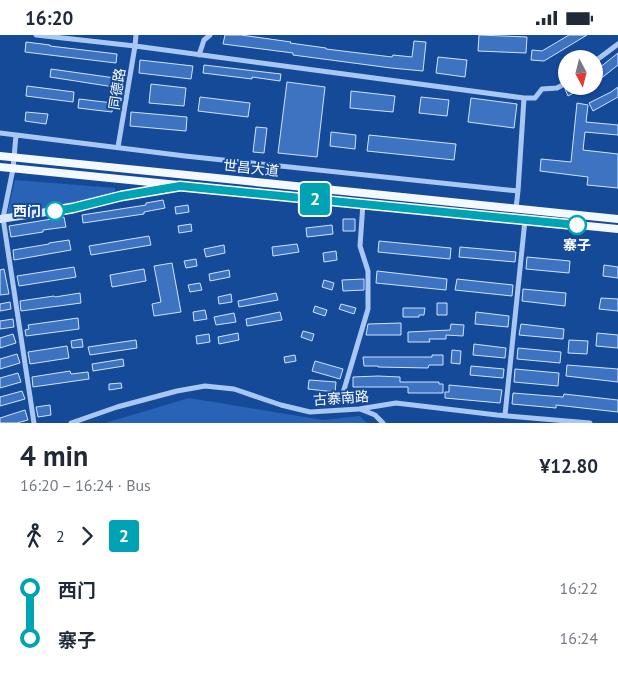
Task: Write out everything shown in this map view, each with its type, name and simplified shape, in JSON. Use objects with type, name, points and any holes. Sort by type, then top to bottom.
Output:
[{"type":"main road","name":"世昌大道","points":[[0,156],[618,219]]},
{"type":"main road","name":"世昌大道","points":[[0,167],[618,229]]},
{"type":"street","points":[[36,35],[135,46],[524,98],[535,98],[542,89],[558,87]]},
{"type":"street","name":"同德路","points":[[118,147],[136,35]]},
{"type":"street","points":[[199,55],[204,40],[210,35]]},
{"type":"street","points":[[603,55],[618,43]]},
{"type":"street","points":[[516,208],[524,98]]},
{"type":"street","points":[[0,133],[191,156],[518,191]]},
{"type":"street","points":[[16,135],[13,169],[1,219],[34,423]]},
{"type":"street","points":[[1,219],[73,208],[121,196],[180,186],[182,174]]},
{"type":"street","points":[[343,393],[368,309],[368,271],[360,246],[363,203]]},
{"type":"street","points":[[505,415],[525,219]]},
{"type":"street","name":"古寨南路","points":[[71,423],[117,407],[177,391],[206,386],[234,389],[280,405],[310,412],[359,409],[396,403],[497,415],[590,423]]},
{"type":"street","points":[[359,409],[375,415],[383,423]]},
{"type":"street","points":[[496,423],[497,415]]},
{"type":"shaded area","points":[[15,180],[115,188],[115,193],[72,204],[7,214]]},
{"type":"shaded area","points":[[189,398],[323,420],[360,416],[367,423],[105,423]]},
{"type":"building","points":[[225,35],[241,35],[326,49],[392,57],[393,55],[412,57],[414,41],[426,42],[423,71],[293,55],[293,53],[223,44]]},
{"type":"building","points":[[479,35],[527,37],[526,53],[478,51]]},
{"type":"building","points":[[569,35],[587,35],[562,50],[558,50],[558,53],[544,61],[531,60],[532,50],[542,51]]},
{"type":"building","points":[[26,42],[117,54],[116,63],[25,52]]},
{"type":"building","points":[[618,53],[618,65],[603,77],[603,65]]},
{"type":"building","points":[[438,57],[467,60],[465,77],[436,73]]},
{"type":"building","points":[[140,60],[193,66],[191,79],[139,73]]},
{"type":"building","points":[[204,65],[281,74],[280,81],[203,73]]},
{"type":"building","points":[[51,69],[115,78],[114,87],[50,77]]},
{"type":"building","points":[[287,82],[325,87],[317,157],[278,153]]},
{"type":"building","points":[[151,84],[186,88],[184,106],[149,103]]},
{"type":"building","points":[[27,86],[74,92],[73,102],[26,96]]},
{"type":"building","points":[[618,87],[618,97],[593,111],[589,103]]},
{"type":"building","points":[[351,91],[395,96],[393,112],[350,108]]},
{"type":"building","points":[[200,97],[250,103],[248,117],[198,111]]},
{"type":"building","points":[[421,97],[449,100],[447,116],[419,113]]},
{"type":"building","points":[[471,98],[517,104],[514,128],[468,122]]},
{"type":"building","points":[[79,99],[113,103],[112,112],[78,108]]},
{"type":"building","points":[[577,103],[588,105],[586,122],[618,125],[618,135],[585,132],[583,150],[618,154],[618,188],[587,185],[588,177],[540,171],[541,159],[571,162]]},
{"type":"building","points":[[26,112],[48,114],[46,124],[25,121]]},
{"type":"building","points":[[131,112],[187,117],[186,131],[130,126]]},
{"type":"building","points":[[256,127],[267,128],[264,153],[253,152]]},
{"type":"building","points":[[331,132],[356,135],[355,149],[330,146]]},
{"type":"building","points":[[369,135],[456,144],[454,160],[367,151]]},
{"type":"building","points":[[163,200],[165,208],[144,212],[144,214],[83,223],[82,215],[146,205],[146,203]]},
{"type":"building","points":[[188,205],[189,212],[176,214],[175,207]]},
{"type":"building","points":[[64,217],[66,227],[11,237],[9,226]]},
{"type":"building","points":[[343,219],[355,219],[355,231],[343,231]]},
{"type":"building","points":[[191,224],[192,231],[179,233],[178,226]]},
{"type":"building","points":[[332,225],[333,234],[307,237],[306,228]]},
{"type":"building","points":[[149,236],[151,245],[91,255],[89,246]]},
{"type":"building","points":[[69,240],[71,250],[14,260],[13,250]]},
{"type":"building","points":[[379,241],[451,248],[450,259],[378,252]]},
{"type":"building","points":[[297,244],[299,252],[273,256],[272,247]]},
{"type":"building","points":[[224,245],[225,253],[206,257],[204,249]]},
{"type":"building","points":[[460,247],[516,252],[515,262],[459,257]]},
{"type":"building","points":[[336,251],[337,260],[324,262],[323,253]]},
{"type":"building","points":[[527,257],[570,261],[569,273],[526,269]]},
{"type":"building","points":[[196,259],[197,266],[186,268],[184,261]]},
{"type":"building","points":[[172,263],[181,312],[154,316],[152,304],[161,302],[154,266]]},
{"type":"building","points":[[604,265],[618,267],[618,278],[603,276]]},
{"type":"building","points":[[74,267],[76,277],[19,286],[17,276]]},
{"type":"building","points":[[4,269],[9,294],[0,295],[0,270]]},
{"type":"building","points":[[144,269],[146,281],[112,287],[110,275]]},
{"type":"building","points":[[229,270],[230,277],[210,281],[209,274]]},
{"type":"building","points":[[377,271],[447,279],[446,290],[376,283]]},
{"type":"building","points":[[364,279],[364,290],[343,291],[342,280]]},
{"type":"building","points":[[457,279],[513,285],[512,296],[455,290]]},
{"type":"building","points":[[324,280],[334,283],[332,290],[322,287]]},
{"type":"building","points":[[200,283],[202,290],[190,292],[188,285]]},
{"type":"building","points":[[523,289],[566,293],[565,306],[522,301]]},
{"type":"building","points":[[80,293],[81,303],[21,311],[20,301]]},
{"type":"building","points":[[276,293],[278,300],[239,307],[238,301]]},
{"type":"building","points":[[231,294],[232,302],[219,304],[218,297]]},
{"type":"building","points":[[601,298],[618,299],[618,311],[599,309]]},
{"type":"building","points":[[10,302],[11,309],[0,311],[0,304]]},
{"type":"building","points":[[437,303],[447,303],[447,315],[437,315]]},
{"type":"building","points":[[341,304],[356,308],[354,314],[339,309]]},
{"type":"building","points":[[315,306],[327,310],[325,316],[313,312]]},
{"type":"building","points":[[403,308],[425,308],[424,315],[419,315],[419,317],[403,317]]},
{"type":"building","points":[[205,310],[207,319],[194,321],[193,312]]},
{"type":"building","points":[[280,312],[282,320],[247,326],[246,319]]},
{"type":"building","points":[[476,312],[509,316],[508,327],[475,324]]},
{"type":"building","points":[[234,313],[236,322],[216,325],[214,317]]},
{"type":"building","points":[[78,318],[79,329],[26,336],[25,330],[29,329],[28,325]]},
{"type":"building","points":[[13,319],[14,327],[0,329],[0,321]]},
{"type":"building","points":[[401,323],[401,335],[366,335],[368,324]]},
{"type":"building","points":[[451,324],[464,325],[463,336],[446,335],[446,339],[429,339],[430,342],[408,342],[408,332],[450,330]]},
{"type":"building","points":[[521,324],[564,329],[563,339],[519,335]]},
{"type":"building","points":[[303,331],[314,334],[312,341],[301,337]]},
{"type":"building","points":[[238,333],[239,340],[219,344],[218,337]]},
{"type":"building","points":[[597,333],[618,335],[618,348],[596,346]]},
{"type":"building","points":[[13,334],[16,343],[0,348],[0,338]]},
{"type":"building","points":[[209,334],[210,342],[197,344],[196,336]]},
{"type":"building","points":[[82,339],[83,347],[72,348],[71,341]]},
{"type":"building","points":[[136,340],[137,348],[90,355],[88,347]]},
{"type":"building","points":[[569,340],[588,341],[587,354],[568,353]]},
{"type":"building","points":[[474,344],[506,348],[505,358],[473,355]]},
{"type":"building","points":[[67,346],[69,358],[30,364],[28,352]]},
{"type":"building","points":[[518,348],[561,352],[560,363],[517,359]]},
{"type":"building","points":[[452,350],[461,351],[460,364],[451,363]]},
{"type":"building","points":[[17,354],[20,363],[0,369],[0,359]]},
{"type":"building","points":[[295,355],[296,361],[285,363],[284,357]]},
{"type":"building","points":[[432,355],[443,355],[443,365],[429,365],[428,368],[364,366],[363,357],[432,357]]},
{"type":"building","points":[[123,359],[124,366],[93,371],[92,364]]},
{"type":"building","points":[[315,361],[343,369],[340,379],[312,371]]},
{"type":"building","points":[[567,365],[618,369],[618,382],[566,376]]},
{"type":"building","points":[[471,366],[504,369],[503,378],[470,375]]},
{"type":"building","points":[[515,369],[559,373],[558,386],[514,382]]},
{"type":"building","points":[[70,371],[71,374],[88,372],[89,379],[33,387],[32,377]]},
{"type":"building","points":[[18,373],[21,382],[0,388],[0,378]]},
{"type":"building","points":[[353,377],[400,377],[400,382],[439,382],[439,384],[443,384],[443,393],[408,393],[408,387],[353,387]]},
{"type":"building","points":[[309,380],[336,382],[335,392],[308,389]]},
{"type":"building","points":[[121,383],[122,388],[109,390],[109,384]]},
{"type":"building","points":[[449,385],[502,390],[500,403],[445,398],[445,392],[449,392]]},
{"type":"building","points":[[22,391],[25,399],[0,406],[0,397]]},
{"type":"building","points":[[513,393],[563,397],[564,394],[618,400],[618,412],[556,405],[556,408],[512,404]]},
{"type":"building","points":[[50,405],[51,415],[38,417],[36,407]]},
{"type":"building","points":[[25,410],[28,420],[17,423],[0,423],[0,418]]},
{"type":"bus line","name":"2","points":[[55,211],[121,196],[180,186],[577,225]]},
{"type":"place","name":"西门","points":[[55,211]]},
{"type":"place","name":"寨子","points":[[577,225]]}]
